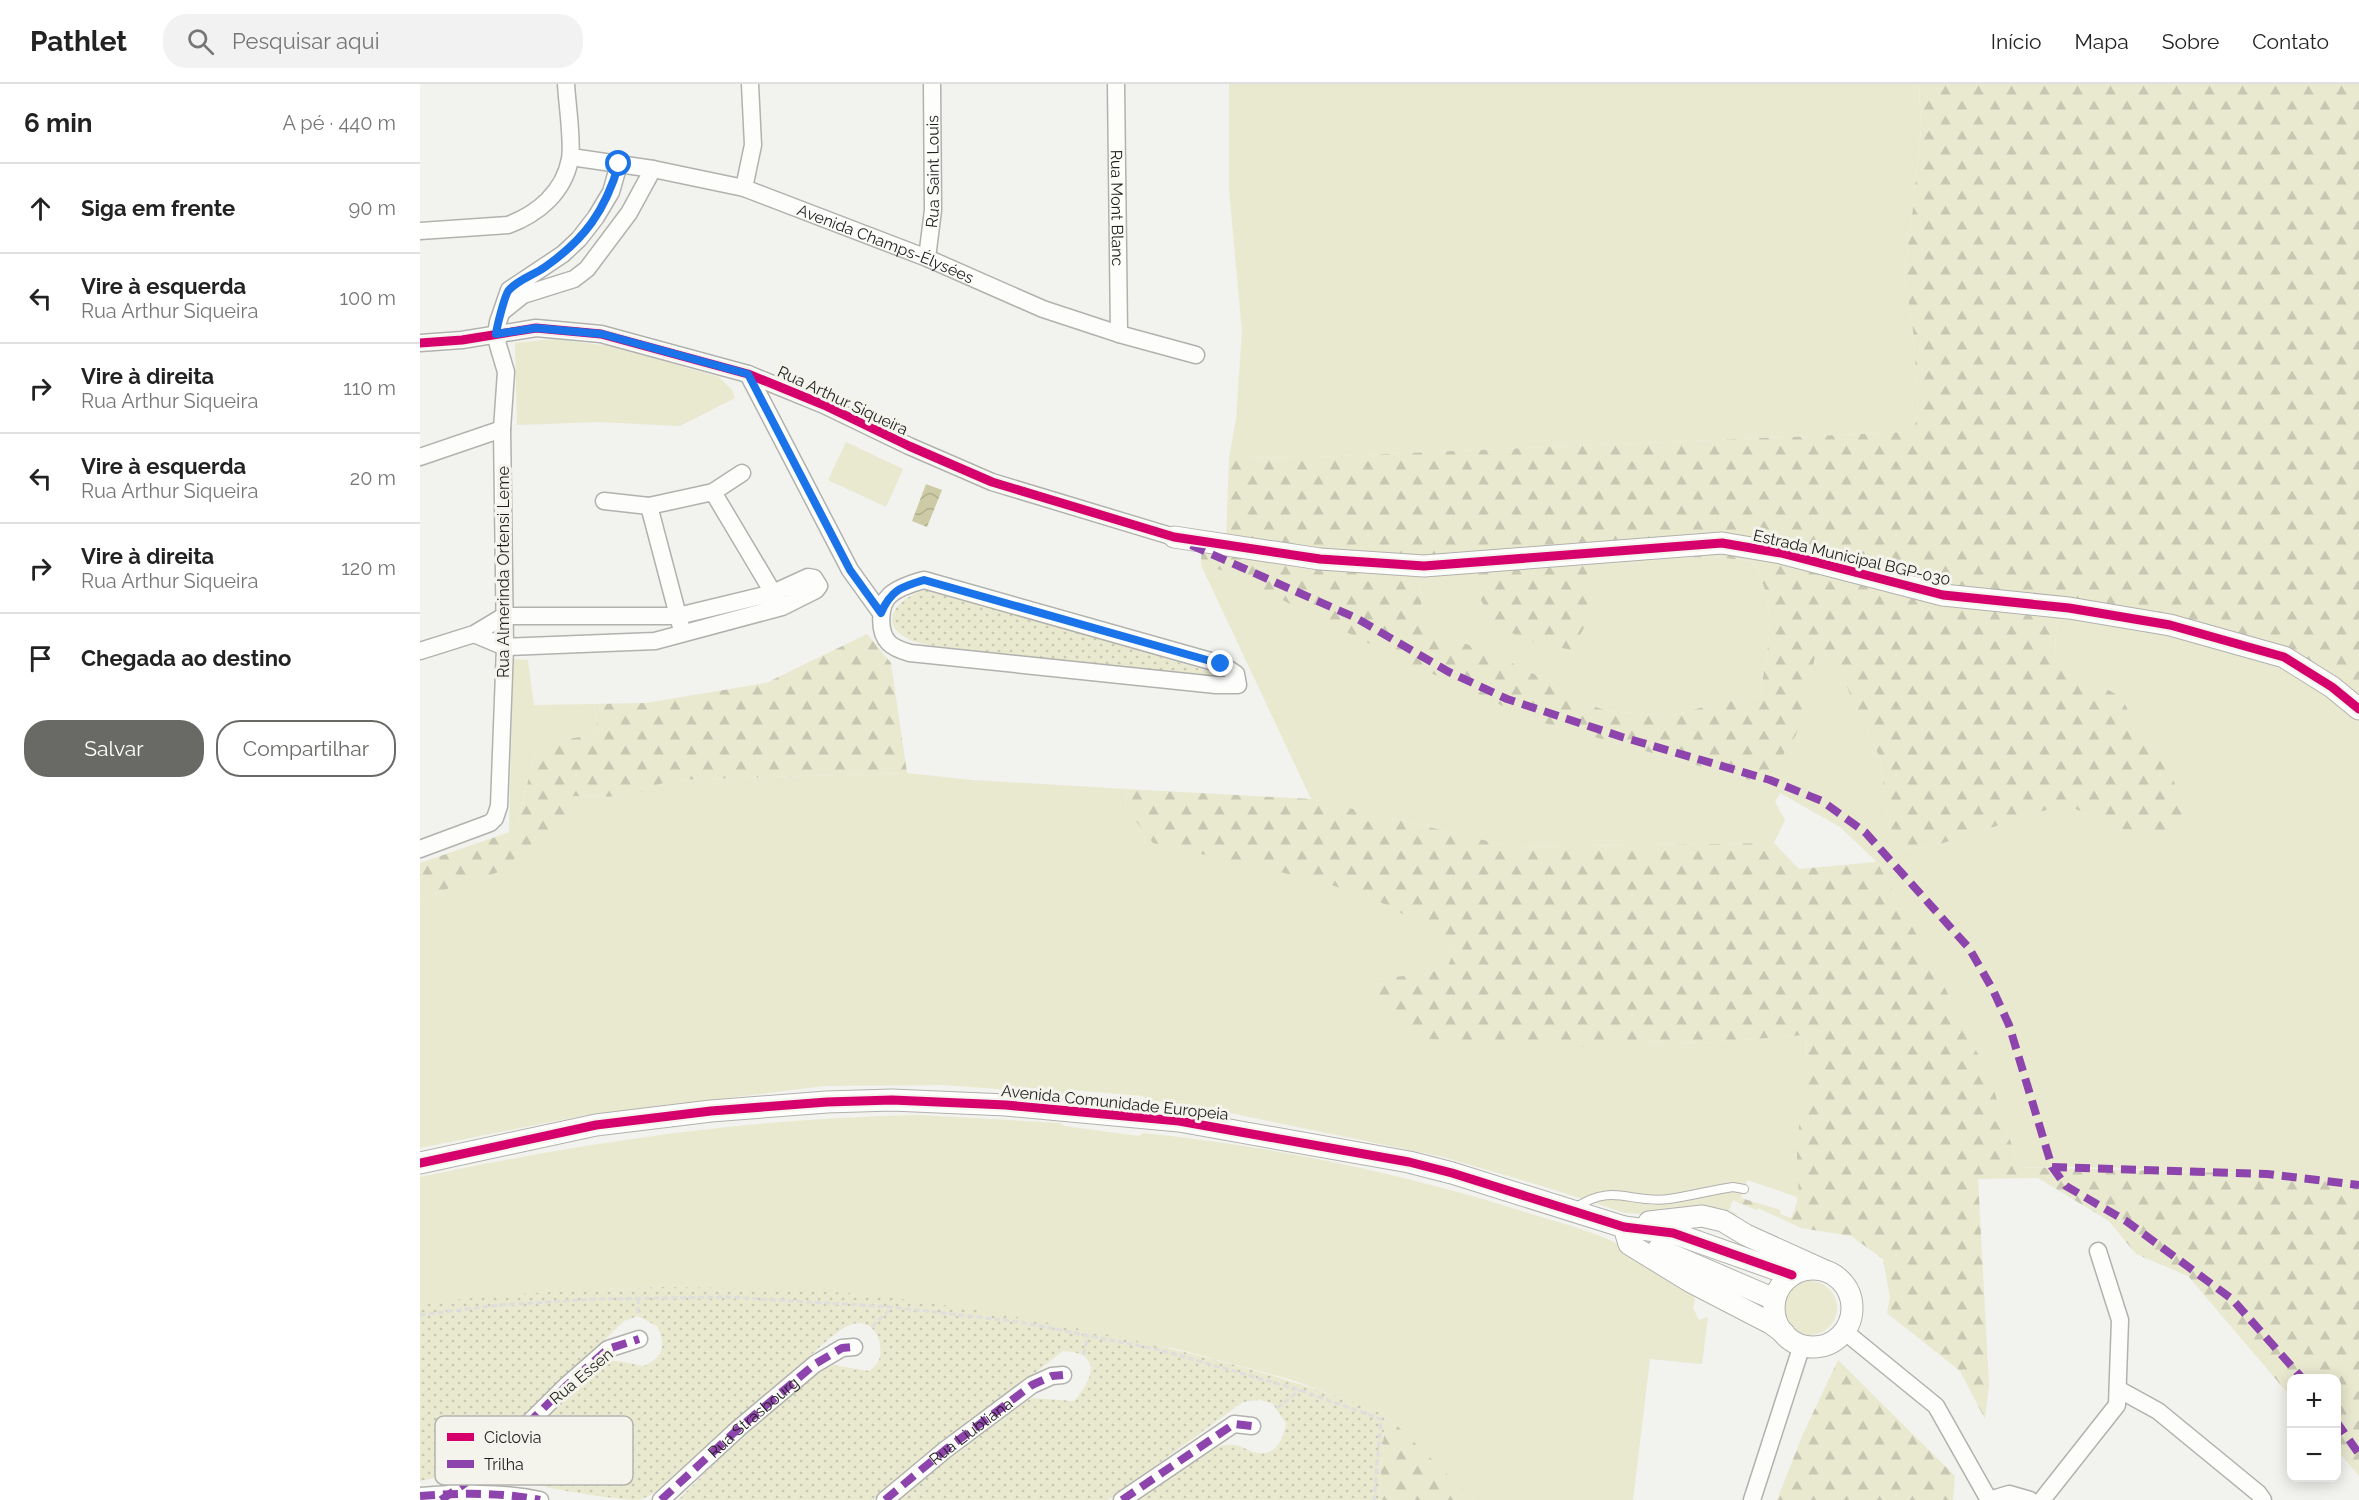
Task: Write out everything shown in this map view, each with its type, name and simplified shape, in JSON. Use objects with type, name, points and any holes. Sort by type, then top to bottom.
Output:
[{"type":"street","points":[[420,231],[508,225],[521,220],[552,197],[560,185],[571,157],[566,84]]},
{"type":"street","points":[[744,188],[753,145],[750,84]]},
{"type":"street","name":"Rua Saint Louis","points":[[927,258],[933,210],[932,84]]},
{"type":"street","name":"Rua Mont Blanc","points":[[1116,84],[1119,333]]},
{"type":"street","name":"Avenida Champs-Élysées","points":[[571,157],[653,168],[744,188],[927,258],[1043,309],[1196,355]]},
{"type":"street","points":[[496,334],[509,290],[563,254],[579,239],[611,192],[619,164]]},
{"type":"street","points":[[503,311],[523,295],[565,282],[587,269],[629,213],[653,168]]},
{"type":"street","name":"Rua Arthur Siqueira","points":[[420,343],[462,340],[536,328],[602,334],[748,374],[824,405],[909,446],[992,482],[1174,537]]},
{"type":"street","name":"Rua Almerinda Ortensi Leme","points":[[420,849],[490,823],[498,812],[505,647],[502,429],[506,372],[496,334]]},
{"type":"street","name":"Rua Arthur Siqueira","points":[[748,374],[850,570],[881,613],[883,632],[888,643],[910,653],[1216,685],[1238,685],[1239,680],[1236,674],[1221,664],[924,580],[889,596],[881,613]]},
{"type":"street","points":[[420,457],[502,429]]},
{"type":"street","points":[[604,501],[649,506],[713,492],[742,473]]},
{"type":"street","points":[[713,492],[777,600]]},
{"type":"street","points":[[649,506],[684,633]]},
{"type":"street","name":"Estrada Municipal BGP-030","points":[[1174,537],[1320,559],[1424,566],[1722,543],[1781,553],[1943,595],[2069,608],[2170,625],[2284,657],[2332,687],[2359,709]]},
{"type":"street","points":[[474,634],[505,647],[656,641],[777,600]]},
{"type":"street","points":[[420,651],[474,634],[504,616],[678,616],[777,600]]},
{"type":"street","points":[[594,616],[594,643]]},
{"type":"street","name":"Avenida Comunidade Europeia","points":[[420,1163],[596,1125],[660,1116],[827,1102],[950,1101],[1147,1117],[1262,1134],[1409,1162],[1572,1210],[1624,1227],[1653,1246],[1782,1283]]},
{"type":"street","name":"Avenida Comunidade Europeia","points":[[1624,1227],[1676,1226],[1702,1216],[1723,1221],[1822,1270]]},
{"type":"street","points":[[1653,1246],[1665,1244],[1676,1226]]},
{"type":"street","name":"Avenida Comunidade Europeia","points":[[1676,1226],[1782,1283]]},
{"type":"street","points":[[1624,1227],[1629,1244],[1691,1282],[1772,1324],[1792,1341],[1814,1347],[1825,1345],[1844,1331],[1850,1320],[1852,1307],[1850,1295],[1834,1275],[1812,1269],[1782,1283]]},
{"type":"street","points":[[1769,1245],[1782,1283],[1775,1314],[1784,1333]]},
{"type":"street","points":[[2042,1500],[2117,1406],[2120,1320],[2098,1251]]},
{"type":"street","points":[[1844,1331],[1936,1406],[1989,1500],[2009,1494],[2030,1500]]},
{"type":"street","name":"Rua Essen","points":[[535,1416],[567,1384],[608,1349],[639,1339]]},
{"type":"street","points":[[1752,1500],[1802,1345]]},
{"type":"street","name":"Rua Strasbourg","points":[[661,1500],[739,1428],[815,1364],[842,1348],[854,1347]]},
{"type":"street","name":"Rua Liubliana","points":[[885,1500],[945,1450],[1032,1385],[1052,1376],[1063,1375]]},
{"type":"street","points":[[2118,1389],[2158,1411],[2264,1500]]},
{"type":"street","points":[[1122,1500],[1234,1424],[1252,1426]]},
{"type":"street","name":"Rua Essen","points":[[445,1497],[462,1485]]},
{"type":"street","points":[[420,1496],[518,1496],[540,1500]]},
{"type":"lane","points":[[1572,1210],[1587,1200],[1602,1195],[1668,1199],[1733,1187],[1744,1189]]},
{"type":"path","points":[[420,1315],[499,1305],[596,1299],[728,1297],[892,1307],[1020,1323],[1088,1336],[1160,1350],[1300,1390],[1381,1419],[1374,1500]]},
{"type":"path","points":[[638,1298],[638,1316]]},
{"type":"path","points":[[872,1327],[892,1307]]},
{"type":"path","points":[[1083,1355],[1088,1336]]},
{"type":"path","points":[[1276,1408],[1300,1390]]},
{"type":"green space","points":[[1229,84],[1919,84],[1921,129],[1904,275],[1913,330],[1918,400],[1916,424],[1908,432],[1312,457],[1229,458],[1236,419],[1242,332],[1229,189]]},
{"type":"green space","points":[[1919,84],[2359,84],[2359,697],[2286,650],[2057,606],[2055,660],[2121,697],[2133,719],[2163,755],[2185,809],[2178,821],[2163,831],[2119,829],[2065,804],[1937,845],[1907,849],[1889,827],[1880,758],[1840,672],[1814,639],[1815,657],[1796,735],[1764,784],[1533,720],[1394,656],[1225,571],[1201,565],[1202,534],[1226,538],[1229,458],[1312,457],[1908,432],[1916,423],[1918,400],[1913,330],[1904,275],[1921,129]],"holes":[[[1714,557],[1753,561],[1761,578],[1769,611],[1768,644],[1760,696],[1718,703],[1670,716],[1608,711],[1578,701],[1554,684],[1498,656],[1443,635],[1422,613],[1420,583],[1439,575],[1467,575],[1491,616],[1508,631],[1528,640],[1572,650],[1587,622],[1587,565],[1624,565],[1667,558]]]},
{"type":"green space","points":[[553,339],[611,346],[719,377],[732,390],[735,398],[680,426],[599,422],[517,425],[515,343]]},
{"type":"green space","points":[[846,442],[903,469],[886,507],[828,480]]},
{"type":"green space","points":[[1714,557],[1753,561],[1761,578],[1769,611],[1769,627],[1760,696],[1718,703],[1670,716],[1608,711],[1578,701],[1554,684],[1498,656],[1443,635],[1422,613],[1420,583],[1439,575],[1467,574],[1587,622],[1587,565],[1624,565],[1667,558]]},
{"type":"green space","points":[[1201,565],[1225,571],[1533,720],[1764,784],[1813,638],[1840,672],[1880,758],[1889,827],[1907,849],[1937,845],[2065,804],[2119,829],[2168,769],[2163,755],[2133,719],[2121,697],[2055,660],[2057,606],[2168,618],[2359,697],[2359,1185],[2267,1174],[2019,1167],[1990,1078],[1937,972],[1877,862],[1840,827],[1780,793],[1775,802],[1785,820],[1774,843],[1513,847],[1311,799]]},
{"type":"green space","points":[[931,588],[1211,672],[1213,675],[1208,679],[928,645],[911,640],[899,633],[893,625],[892,617],[896,608],[904,600]]},
{"type":"green space","points":[[867,634],[891,663],[907,773],[670,780],[629,797],[570,796],[565,815],[499,872],[420,898],[420,863],[516,830],[537,744],[598,734],[594,704],[646,703],[766,683]]},
{"type":"green space","points":[[513,659],[528,660],[534,705],[594,704],[598,734],[537,744],[516,830],[509,833]]},
{"type":"green space","points":[[907,773],[972,780],[1127,789],[1125,807],[1390,906],[1455,948],[1448,966],[1429,973],[1368,980],[1643,1041],[1704,1043],[1805,1035],[1805,1080],[1797,1156],[1800,1198],[1747,1180],[1739,1203],[1733,1200],[1729,1210],[1737,1214],[1735,1219],[1625,1213],[1443,1157],[1196,1106],[1147,1100],[1143,1096],[1070,1090],[1064,1094],[943,1085],[824,1086],[581,1116],[420,1148],[420,898],[499,872],[569,796],[629,797],[670,780]]},
{"type":"green space","points":[[1127,789],[1311,799],[1513,847],[1774,843],[1799,869],[1877,862],[1937,972],[1990,1078],[2019,1167],[2267,1174],[2359,1185],[2359,1476],[2341,1455],[2341,1374],[2287,1374],[2287,1392],[2188,1276],[2136,1254],[2109,1221],[2038,1178],[1978,1179],[1989,1385],[1985,1419],[1960,1371],[1887,1313],[1890,1297],[1883,1259],[1851,1236],[1801,1228],[1758,1208],[1757,1210],[1739,1203],[1741,1198],[1781,1210],[1780,1214],[1791,1218],[1795,1209],[1798,1193],[1797,1155],[1805,1065],[1805,1035],[1704,1043],[1643,1041],[1591,1047],[1425,1039],[1392,1024],[1368,980],[1429,973],[1448,966],[1455,948],[1390,906],[1323,882],[1153,843],[1125,807]]},
{"type":"green space","points":[[919,1115],[1060,1123],[1064,1126],[1139,1136],[1143,1133],[1191,1138],[1287,1153],[1429,1184],[1574,1227],[1624,1247],[1690,1289],[1695,1300],[1693,1308],[1699,1320],[1708,1317],[1702,1364],[1650,1359],[1633,1500],[1474,1500],[1385,1414],[1292,1380],[1173,1348],[660,1287],[535,1293],[420,1305],[420,1177],[544,1153],[668,1134],[793,1121]]},
{"type":"green space","points":[[1805,1281],[1815,1281],[1825,1285],[1833,1293],[1837,1308],[1833,1323],[1825,1331],[1815,1335],[1805,1335],[1795,1331],[1787,1323],[1783,1313],[1783,1303],[1787,1293],[1795,1285]]},
{"type":"green space","points":[[660,1287],[753,1288],[846,1293],[912,1300],[1022,1318],[1206,1357],[1296,1383],[1385,1414],[1379,1500],[1134,1500],[1214,1448],[1231,1445],[1253,1452],[1267,1453],[1277,1446],[1283,1436],[1286,1423],[1272,1403],[1259,1400],[1243,1402],[1108,1500],[896,1500],[1015,1405],[1033,1398],[1074,1401],[1088,1381],[1090,1363],[1081,1355],[1063,1351],[873,1500],[678,1500],[745,1433],[818,1371],[833,1365],[869,1371],[879,1361],[881,1351],[879,1339],[869,1326],[859,1323],[847,1326],[830,1338],[678,1473],[643,1499],[612,1498],[537,1485],[633,1485],[633,1416],[544,1416],[600,1364],[616,1361],[644,1366],[659,1355],[662,1339],[657,1326],[638,1316],[624,1321],[526,1416],[435,1416],[435,1478],[420,1481],[420,1305],[570,1291]]},
{"type":"green space","points":[[1838,1360],[1955,1476],[1953,1500],[1777,1500],[1803,1434]]},
{"type":"green space","points":[[1385,1414],[1474,1500],[1379,1500]]},
{"type":"water","points":[[926,484],[942,490],[927,527],[912,521]]},
{"type":"marked path","points":[[1191,545],[1356,618],[1449,672],[1507,699],[1622,737],[1770,780],[1822,801],[1865,832],[1969,948],[1993,990],[2009,1025],[2052,1167],[2066,1186],[2126,1221],[2232,1299],[2298,1374]]},
{"type":"marked path","points":[[2052,1167],[2267,1174],[2359,1185]]},
{"type":"marked path","points":[[536,1416],[608,1349],[639,1339]]},
{"type":"marked path","points":[[661,1500],[739,1428],[815,1364],[842,1348],[854,1347]]},
{"type":"marked path","points":[[885,1500],[945,1450],[1032,1385],[1052,1376],[1063,1375]]},
{"type":"marked path","points":[[1122,1500],[1234,1424],[1252,1426]]},
{"type":"marked path","points":[[2341,1428],[2359,1454]]},
{"type":"marked path","points":[[441,1500],[463,1485]]},
{"type":"marked path","points":[[420,1496],[480,1494],[540,1500]]},
{"type":"cycle path","points":[[420,343],[462,340],[536,328],[601,334],[748,374],[824,405],[909,446],[992,482],[1174,537],[1320,559],[1424,566],[1722,543],[1781,553],[1943,595],[2069,608],[2170,625],[2284,657],[2332,687],[2359,709]]},
{"type":"cycle path","points":[[420,1163],[596,1125],[711,1111],[827,1102],[892,1100],[1006,1105],[1179,1121],[1409,1162],[1452,1173],[1624,1227],[1673,1233],[1792,1275]]},
{"type":"route","points":[[619,164],[611,192],[579,239],[563,254],[542,269],[522,279],[509,290],[496,334],[536,328],[602,334],[748,374],[850,570],[881,613],[889,596],[924,580],[1221,664]]}]
